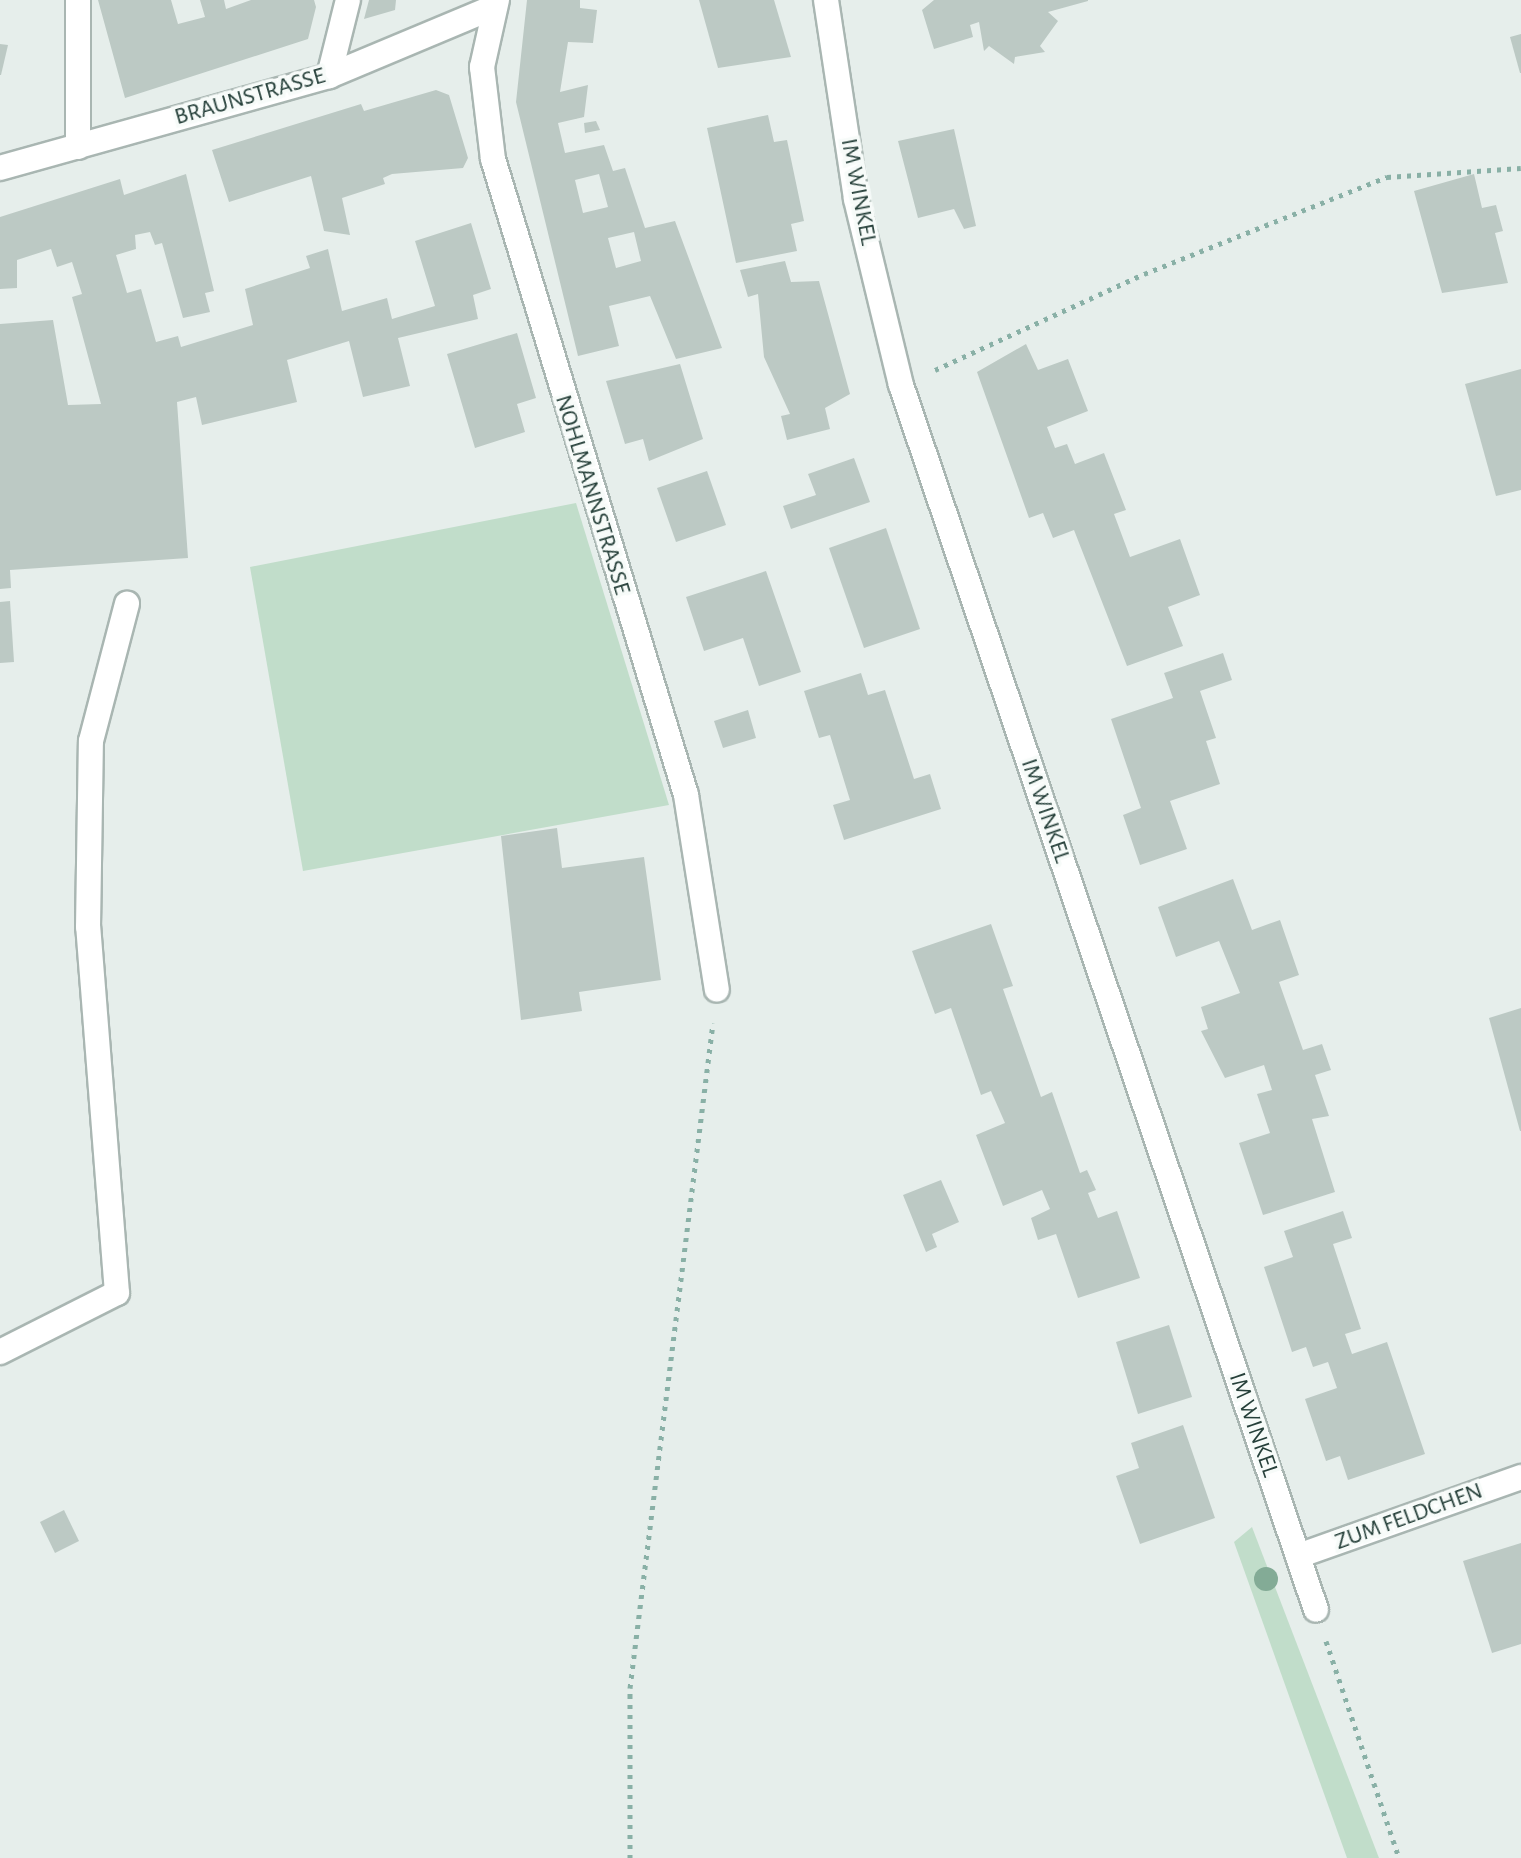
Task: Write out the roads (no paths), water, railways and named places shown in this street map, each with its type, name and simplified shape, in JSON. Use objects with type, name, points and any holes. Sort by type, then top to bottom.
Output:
[{"type":"street","points":[[78,0],[78,147]]},
{"type":"street","points":[[329,76],[348,0]]},
{"type":"street","name":"IM WINKEL","points":[[826,0],[856,199],[901,385],[1316,1610]]},
{"type":"street","name":"BRAUNSTRASSE","points":[[0,168],[329,76],[495,4]]},
{"type":"street","name":"NOHLMANNSTRASSE","points":[[495,4],[482,67],[493,159],[686,795],[717,990]]},
{"type":"street","points":[[0,1352],[117,1293],[88,927],[91,741],[127,604]]},
{"type":"street","name":"ZUM FELDCHEN","points":[[1298,1556],[1521,1477]]}]
